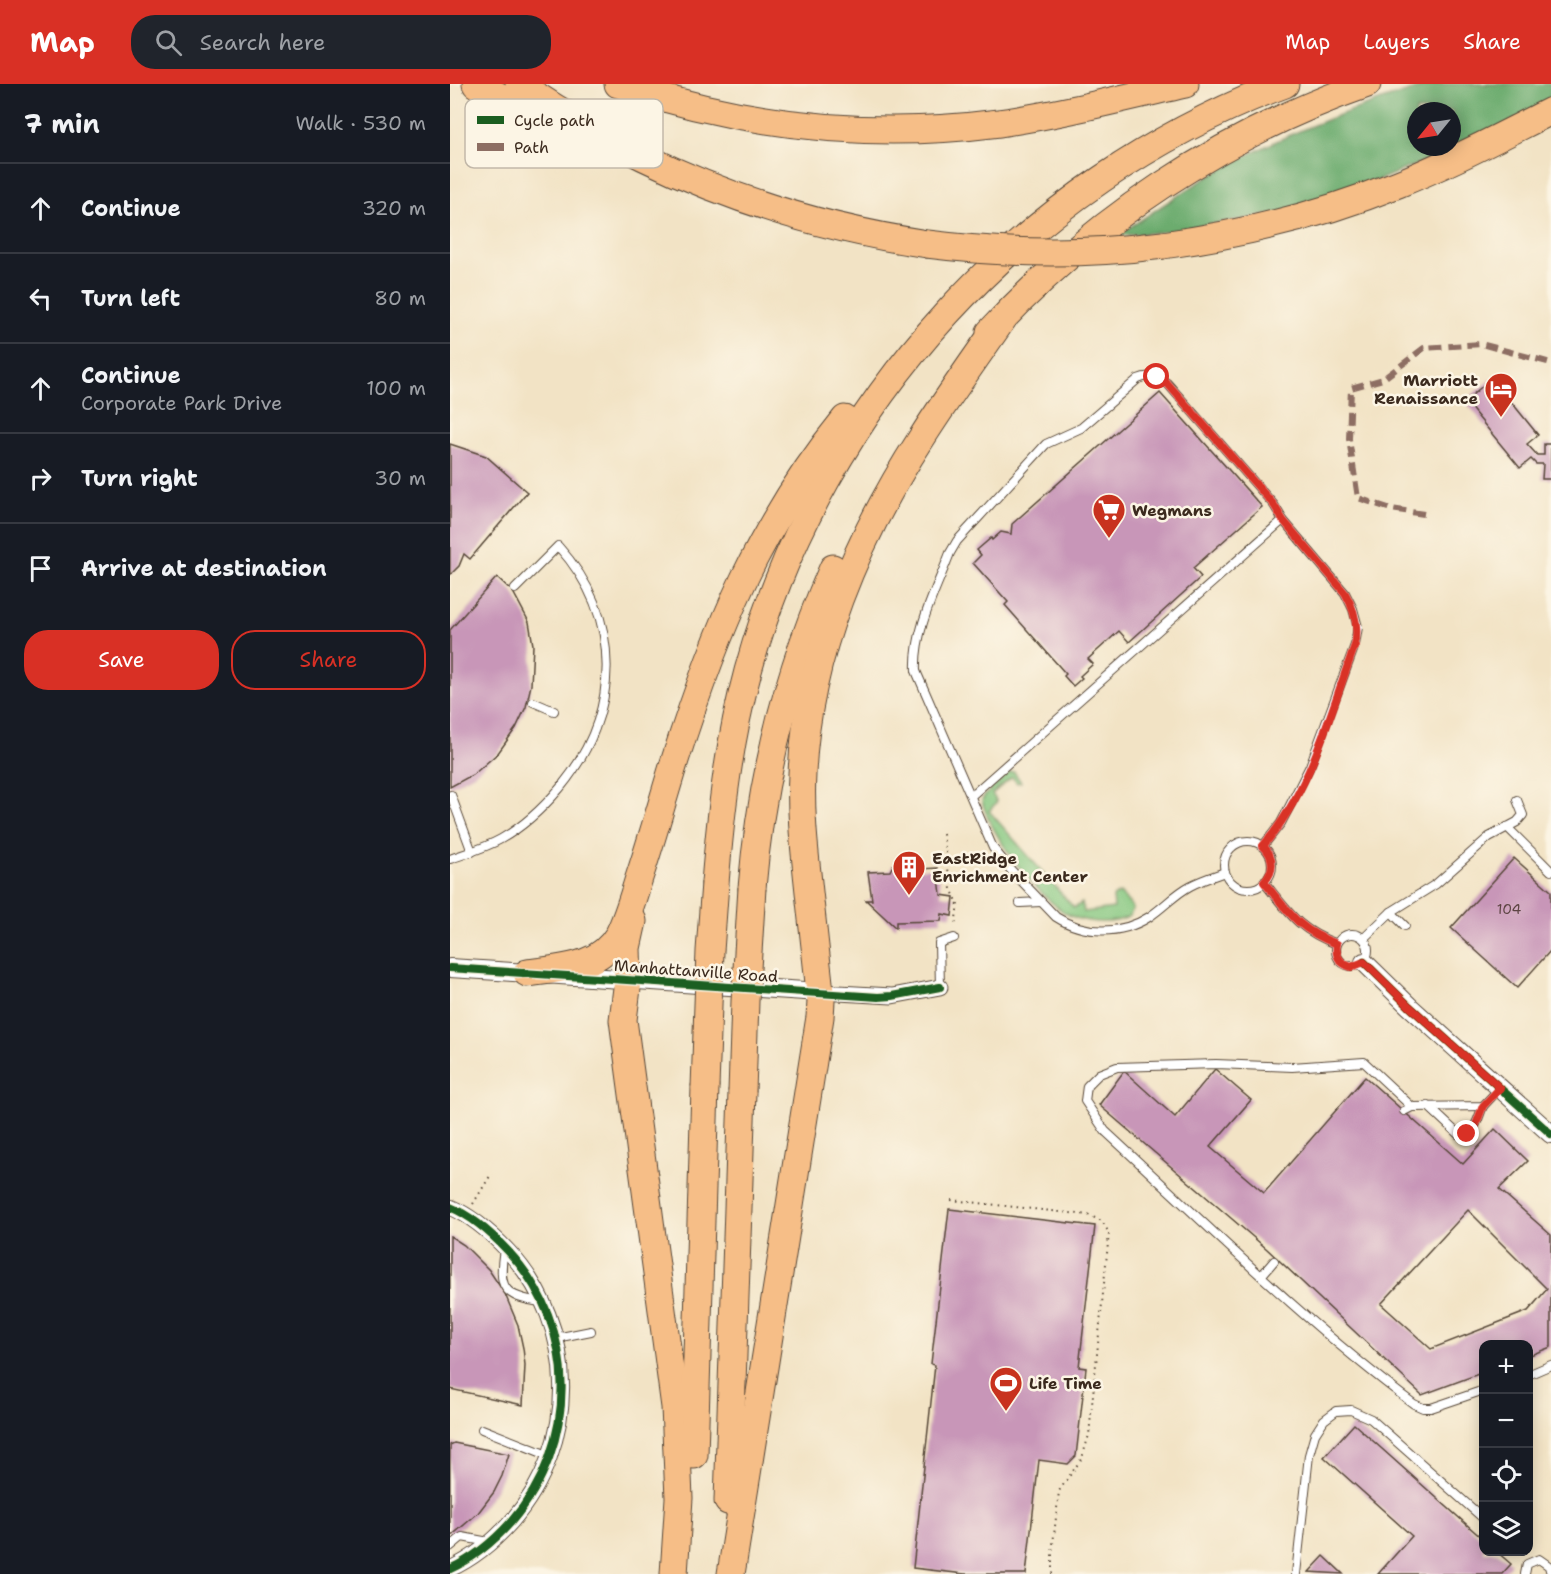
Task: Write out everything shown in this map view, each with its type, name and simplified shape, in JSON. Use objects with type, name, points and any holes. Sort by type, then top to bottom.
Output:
[{"type":"highway","points":[[476,84],[506,99]]},
{"type":"highway","points":[[519,84],[542,99]]},
{"type":"highway","points":[[618,84],[704,109],[793,124],[884,130],[974,126],[1063,111],[1185,84]]},
{"type":"highway","points":[[653,84],[704,109]]},
{"type":"highway","points":[[1063,111],[1138,84]]},
{"type":"highway","points":[[527,973],[579,965],[599,956],[611,946],[623,927],[676,757],[719,634],[741,583],[766,533],[805,471],[856,406],[885,373],[981,277],[1033,231],[1107,176],[1185,129],[1285,84]]},
{"type":"highway","points":[[722,1574],[730,1474],[745,1001],[752,888],[763,801],[776,734],[802,646],[827,583],[867,501],[903,443],[958,369],[1035,286],[1085,242],[1179,175],[1269,125],[1367,84]]},
{"type":"highway","points":[[663,167],[745,200],[810,220],[866,233],[927,244],[992,250],[1038,252],[1107,250],[1163,245],[1244,231],[1322,211],[1399,184],[1472,151],[1551,111]]},
{"type":"highway","points":[[1472,151],[1551,124]]},
{"type":"highway","points":[[649,168],[702,184]]},
{"type":"highway","points":[[685,1574],[696,1422],[710,951],[722,803],[733,735],[749,668],[779,580],[817,497],[857,428],[897,371],[949,310]]},
{"type":"highway","points":[[731,1574],[800,1135],[818,1042],[820,992],[805,851],[802,786],[806,726],[821,653],[844,590],[888,497],[921,439],[1003,319]]},
{"type":"highway","points":[[656,826],[627,948],[628,980],[623,1012],[677,1421],[679,1498],[674,1574]]},
{"type":"street","points":[[1364,962],[1409,1006],[1551,1134]]},
{"type":"street","name":"Manhattanville Road","points":[[450,968],[892,996],[940,987]]},
{"type":"street","points":[[450,1207],[492,1235],[522,1266],[543,1302],[556,1338],[562,1385],[559,1427],[546,1468],[525,1505],[497,1537],[463,1563],[450,1569]]},
{"type":"lane","points":[[1226,872],[1190,886],[1139,922],[1114,930],[1087,930],[1065,923],[1041,902],[993,848],[916,671],[915,654],[918,639],[953,547],[1046,444],[1081,428],[1138,379],[1145,376],[1157,377],[1167,383],[1274,505],[1283,520],[1345,593],[1356,618],[1357,636],[1325,730],[1285,816],[1263,846]]},
{"type":"lane","points":[[971,796],[1283,520]]},
{"type":"lane","points":[[450,859],[502,839],[540,810],[575,770],[589,746],[598,723],[607,654],[604,630],[597,607],[571,561],[558,546],[515,589]]},
{"type":"lane","points":[[533,702],[554,711]]},
{"type":"lane","points":[[451,795],[472,852]]},
{"type":"lane","points":[[1364,938],[1391,912],[1436,884],[1489,837],[1517,822],[1523,815],[1517,800]]},
{"type":"lane","points":[[1508,827],[1551,871]]},
{"type":"lane","points":[[1251,841],[1263,846],[1270,855],[1272,864],[1271,872],[1264,882],[1254,888],[1240,887],[1233,883],[1226,872],[1225,856],[1235,844],[1251,841]]},
{"type":"lane","points":[[1264,882],[1287,911],[1305,928],[1337,944]]},
{"type":"lane","points":[[1020,903],[1041,902]]},
{"type":"lane","points":[[1391,912],[1405,926]]},
{"type":"lane","points":[[1351,934],[1364,938],[1369,951],[1364,962],[1356,966],[1346,965],[1338,958],[1337,944],[1342,938],[1351,934]]},
{"type":"lane","points":[[940,987],[939,943],[954,938]]},
{"type":"lane","points":[[1412,1107],[1364,1062],[1292,1067],[1216,1064],[1118,1066],[1099,1074],[1087,1086],[1085,1101],[1105,1131],[1362,1366],[1414,1404],[1423,1408],[1431,1408],[1479,1392]]},
{"type":"lane","points":[[1428,1106],[1458,1134],[1467,1134],[1474,1130],[1483,1106],[1500,1088]]},
{"type":"lane","points":[[1404,1112],[1412,1107],[1483,1106]]},
{"type":"lane","points":[[504,1247],[501,1279],[509,1292],[522,1300],[543,1302]]},
{"type":"lane","points":[[1262,1275],[1274,1261]]},
{"type":"lane","points":[[556,1338],[591,1331]]},
{"type":"lane","points":[[1533,1373],[1551,1365]]},
{"type":"lane","points":[[1296,1574],[1310,1455],[1315,1434],[1324,1420],[1336,1411],[1351,1410],[1371,1419],[1479,1515]]},
{"type":"lane","points":[[482,1429],[550,1456]]},
{"type":"lane","points":[[450,1547],[462,1537],[490,1542]]},
{"type":"lane","points":[[1525,1574],[1527,1564],[1539,1559],[1547,1563],[1551,1574]]},
{"type":"path","points":[[944,834],[951,889],[958,903],[954,938]]},
{"type":"path","points":[[465,1216],[490,1176]]},
{"type":"path","points":[[951,1200],[1088,1215],[1102,1221],[1109,1233],[1089,1436],[1084,1454],[1059,1491],[1052,1574]]},
{"type":"green space","points":[[1431,84],[1551,84],[1551,100],[1483,137],[1461,146],[1461,102],[1407,102],[1407,156],[1437,156],[1362,187],[1280,213],[1162,232],[1116,236],[1205,178],[1236,161],[1283,138],[1356,109]]},
{"type":"green space","points":[[1014,772],[1021,782],[1017,783],[1012,777],[992,794],[997,802],[989,811],[1074,908],[1082,903],[1084,912],[1114,908],[1113,897],[1120,893],[1133,908],[1130,916],[1116,921],[1100,922],[1071,916],[1059,909],[1031,882],[994,829],[982,800],[1009,773]]},
{"type":"building","name":"Marriott Renaissance","points":[[1492,378],[1538,435],[1527,444],[1537,455],[1544,455],[1544,444],[1551,444],[1551,479],[1542,479],[1543,464],[1536,464],[1531,459],[1520,468],[1465,401]]},
{"type":"building","name":"Wegmans","points":[[1160,393],[1262,507],[1193,568],[1201,577],[1129,642],[1119,631],[1088,659],[1093,664],[1073,686],[1064,676],[1066,674],[1005,605],[1008,602],[973,563],[981,555],[977,550],[1001,532],[1011,534],[1012,524]]},
{"type":"building","points":[[450,444],[486,456],[527,492],[470,559],[464,554],[459,566],[450,575]]},
{"type":"building","points":[[497,577],[513,592],[529,622],[533,645],[531,685],[526,707],[516,728],[498,753],[474,774],[450,787],[450,630]]},
{"type":"building","points":[[1514,858],[1551,891],[1551,950],[1517,988],[1451,928]]},
{"type":"building","name":"EastRidge Enrichment Center","points":[[893,865],[900,870],[938,868],[941,895],[954,897],[952,916],[942,914],[941,921],[896,922],[896,928],[866,900],[872,900],[868,872],[890,871]]},
{"type":"building","points":[[1215,1069],[1251,1100],[1210,1147],[1264,1193],[1365,1077],[1463,1164],[1495,1129],[1528,1161],[1499,1189],[1551,1235],[1551,1347],[1533,1354],[1533,1340],[1479,1340],[1479,1374],[1422,1395],[1267,1249],[1099,1105],[1124,1071],[1175,1117]],"holes":[[[1468,1210],[1547,1289],[1528,1311],[1431,1349],[1381,1304]]]},
{"type":"building","name":"Life Time","points":[[949,1209],[1095,1226],[1079,1367],[1086,1368],[1076,1456],[1068,1464],[1039,1460],[1026,1574],[965,1574],[913,1568],[935,1365],[931,1364]]},
{"type":"building","points":[[450,1236],[464,1245],[489,1270],[505,1294],[518,1325],[523,1348],[525,1365],[523,1405],[450,1389]]},
{"type":"building","points":[[1354,1424],[1479,1536],[1479,1556],[1502,1556],[1511,1564],[1502,1574],[1378,1574],[1412,1536],[1324,1457]]},
{"type":"building","points":[[454,1443],[509,1454],[494,1492],[478,1513],[450,1537],[450,1445]]},
{"type":"building","points":[[1324,1556],[1343,1574],[1309,1572]]},
{"type":"marked path","points":[[1424,514],[1391,509],[1358,498],[1349,439],[1351,388],[1383,379],[1424,348],[1481,344],[1551,363]]},
{"type":"cycle path","points":[[1364,962],[1409,1006],[1551,1134]]},
{"type":"cycle path","points":[[450,968],[878,997],[940,987]]},
{"type":"cycle path","points":[[450,1207],[474,1220],[495,1238],[531,1281],[548,1314],[558,1350],[562,1386],[559,1422],[549,1457],[533,1491],[498,1536],[475,1554],[450,1569]]},
{"type":"place","name":"Marriott Renaissance","points":[[1501,418]]},
{"type":"place","name":"Wegmans","points":[[1109,539]]},
{"type":"place","name":"EastRidge Enrichment Center","points":[[909,896]]},
{"type":"place","name":"Life Time","points":[[1006,1412]]},
{"type":"route","points":[[1157,377],[1167,383],[1274,505],[1283,520],[1350,601],[1358,627],[1355,645],[1310,766],[1281,823],[1263,846],[1270,855],[1272,864],[1271,872],[1264,882],[1299,924],[1321,938],[1337,944],[1336,952],[1341,962],[1351,967],[1364,962],[1500,1088],[1483,1106],[1474,1130],[1467,1134]]}]
